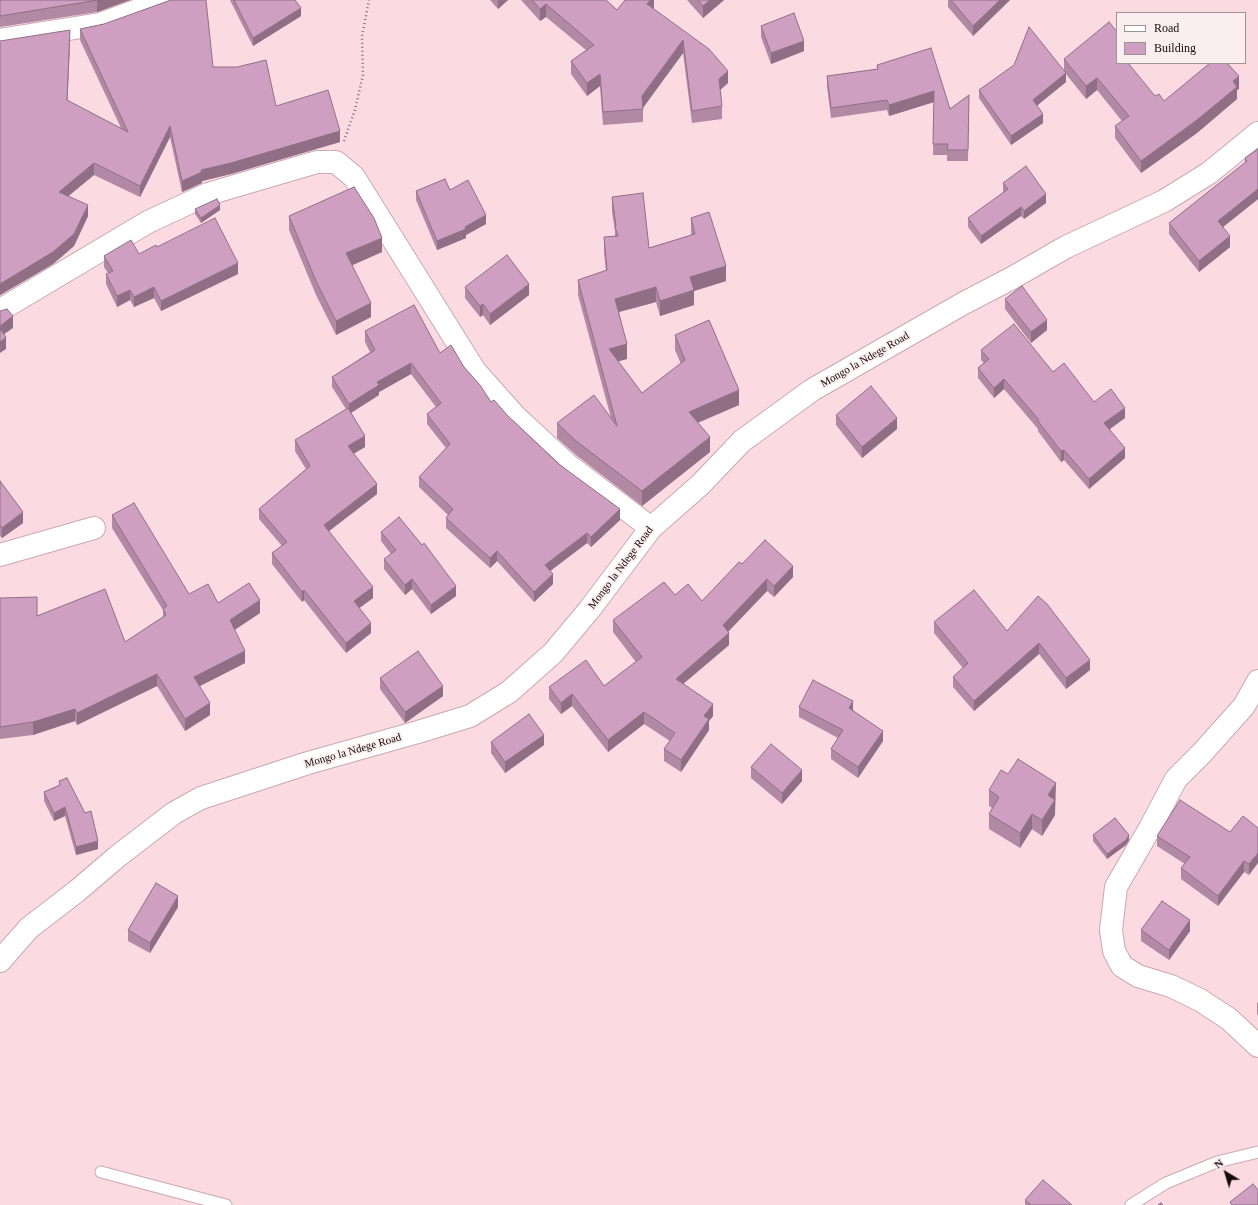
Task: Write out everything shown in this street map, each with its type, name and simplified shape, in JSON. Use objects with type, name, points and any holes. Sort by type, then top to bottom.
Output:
[{"type":"street","points":[[0,40],[100,24],[166,0]]},
{"type":"street","name":"Mongo la Ndege Road","points":[[0,961],[29,928],[174,813],[201,798],[308,763],[470,716],[509,692],[553,653],[589,610],[651,528],[700,485],[742,441],[812,390],[964,303],[1066,247],[1164,201],[1209,173],[1258,133]]},
{"type":"street","points":[[0,310],[148,222],[208,194],[317,162],[336,162],[354,176],[475,371],[515,416],[568,465],[651,528]]},
{"type":"street","points":[[0,555],[94,528]]},
{"type":"street","points":[[1258,681],[1244,706],[1202,753],[1176,779],[1116,887],[1111,930],[1114,951],[1122,966],[1138,976],[1171,986],[1200,1000],[1229,1019],[1258,1046]]},
{"type":"lane","points":[[1131,1205],[1166,1183],[1217,1162],[1258,1152]]},
{"type":"lane","points":[[101,1172],[226,1205]]},
{"type":"path","points":[[336,162],[355,110],[363,75],[362,36],[369,0]]},
{"type":"building","points":[[0,0],[98,0],[0,16]]},
{"type":"building","points":[[171,0],[206,0],[213,67],[237,67],[266,60],[276,106],[328,90],[340,131],[231,163],[201,170],[202,172],[182,181],[170,126],[140,186],[94,163],[59,192],[88,205],[74,234],[53,252],[0,284],[0,41],[70,30],[67,100],[128,132],[80,29],[104,24]]},
{"type":"building","points":[[234,0],[295,0],[301,8],[253,38]]},
{"type":"building","points":[[532,0],[606,0],[617,10],[625,0],[650,0],[647,4],[709,49],[728,71],[719,79],[722,106],[692,111],[683,40],[642,96],[643,109],[603,112],[600,74],[587,83],[571,61],[594,45],[546,4],[540,9]]},
{"type":"building","points":[[698,0],[710,0],[703,6]]},
{"type":"building","points":[[951,0],[1000,0],[973,26]]},
{"type":"building","points":[[794,13],[804,41],[771,53],[761,26]]},
{"type":"building","points":[[1109,22],[1116,31],[1116,64],[1129,64],[1155,96],[1159,94],[1164,101],[1209,64],[1228,64],[1239,76],[1233,81],[1237,87],[1197,120],[1141,161],[1115,126],[1129,116],[1097,78],[1086,86],[1064,59]]},
{"type":"building","points":[[1029,27],[1066,73],[1033,100],[1043,114],[1011,136],[979,90],[1014,65]]},
{"type":"building","points":[[931,48],[950,109],[969,95],[968,150],[947,150],[948,144],[933,144],[934,91],[889,105],[887,100],[831,108],[827,76],[878,69],[877,65]]},
{"type":"building","points":[[1258,149],[1258,189],[1218,221],[1230,236],[1199,261],[1169,223],[1247,161],[1245,158]]},
{"type":"building","points":[[1026,166],[1046,194],[1024,211],[1021,207],[981,236],[968,218],[1008,189],[1003,183]]},
{"type":"building","points":[[445,179],[450,190],[468,180],[486,215],[465,227],[466,229],[437,241],[416,191]]},
{"type":"building","points":[[354,187],[374,218],[382,238],[346,253],[371,303],[336,321],[316,281],[289,216]]},
{"type":"building","points":[[643,193],[649,248],[695,234],[691,218],[709,212],[726,266],[690,277],[694,290],[660,301],[656,287],[615,299],[627,344],[609,349],[642,393],[685,360],[675,335],[709,320],[739,390],[689,412],[710,437],[642,491],[576,441],[557,423],[594,395],[617,426],[578,280],[607,270],[604,237],[618,236],[615,227],[612,197]]},
{"type":"building","points":[[217,199],[220,205],[201,218],[195,209]]},
{"type":"building","points":[[215,218],[238,263],[161,301],[154,287],[134,297],[130,290],[117,296],[106,274],[113,271],[104,256],[131,240],[139,254],[156,245],[157,247]]},
{"type":"building","points":[[507,255],[529,284],[490,314],[483,304],[480,306],[465,287]]},
{"type":"building","points":[[1022,286],[1047,320],[1031,332],[1005,299]]},
{"type":"building","points":[[414,305],[440,353],[451,345],[464,367],[480,385],[491,402],[494,400],[507,415],[560,465],[620,509],[591,537],[587,533],[545,565],[553,574],[534,592],[497,551],[490,558],[446,518],[453,509],[419,477],[450,444],[427,414],[441,403],[411,363],[377,382],[379,385],[349,404],[332,377],[375,350],[365,331]]},
{"type":"building","points":[[7,309],[13,316],[0,326],[0,311]]},
{"type":"building","points":[[1014,324],[1053,372],[1064,363],[1094,402],[1111,389],[1125,408],[1104,423],[1125,448],[1089,479],[1064,450],[1061,451],[1038,421],[1039,420],[1004,379],[994,388],[978,368],[989,359],[981,350]]},
{"type":"building","points":[[0,329],[6,337],[0,342]]},
{"type":"building","points":[[871,386],[897,418],[862,447],[836,415]]},
{"type":"building","points":[[348,408],[365,436],[348,446],[377,484],[324,525],[373,587],[354,601],[371,623],[346,643],[304,590],[302,592],[272,553],[287,542],[259,509],[310,466],[295,440]]},
{"type":"building","points":[[0,481],[23,512],[2,528],[0,525]]},
{"type":"building","points":[[134,503],[189,594],[208,584],[218,603],[249,583],[260,600],[230,620],[245,651],[194,677],[210,703],[185,719],[157,674],[77,713],[75,709],[33,722],[0,727],[0,598],[37,597],[37,616],[105,589],[125,642],[166,615],[163,608],[167,606],[112,515]]},
{"type":"building","points":[[399,517],[422,545],[424,543],[456,586],[431,605],[412,579],[405,585],[384,559],[396,550],[381,532]]},
{"type":"building","points":[[765,540],[793,566],[774,586],[767,579],[723,625],[729,633],[676,679],[713,704],[704,716],[709,719],[681,760],[664,749],[675,733],[644,712],[608,740],[572,694],[561,703],[549,687],[586,660],[604,686],[642,657],[613,620],[664,582],[675,595],[688,584],[702,601],[739,562],[742,564]]},
{"type":"building","points":[[974,590],[1007,631],[1038,596],[1047,604],[1090,660],[1066,678],[1039,643],[974,701],[953,677],[968,663],[934,622]]},
{"type":"building","points":[[418,651],[443,686],[405,712],[380,678]]},
{"type":"building","points":[[813,680],[853,701],[849,708],[883,731],[858,767],[831,749],[843,730],[799,707]]},
{"type":"building","points":[[529,714],[544,735],[505,762],[491,742]]},
{"type":"building","points":[[771,744],[802,770],[782,793],[751,767]]},
{"type":"building","points":[[1018,759],[1056,783],[1048,795],[1055,800],[1042,820],[1032,814],[1020,833],[989,814],[999,797],[989,790],[1001,770],[1008,774]]},
{"type":"building","points":[[67,778],[85,813],[91,811],[98,841],[76,847],[65,807],[54,813],[44,792],[60,785],[59,781]]},
{"type":"building","points":[[1180,800],[1230,832],[1243,816],[1258,828],[1258,853],[1249,864],[1244,861],[1218,896],[1181,868],[1190,857],[1157,836]]},
{"type":"building","points":[[1115,818],[1129,835],[1126,840],[1107,854],[1093,835]]},
{"type":"building","points":[[156,883],[178,896],[150,943],[128,930]]},
{"type":"building","points":[[1162,901],[1190,920],[1169,950],[1141,930]]},
{"type":"building","points":[[1043,1180],[1072,1205],[1031,1205],[1025,1200]]},
{"type":"building","points":[[1253,1184],[1258,1190],[1258,1205],[1232,1205],[1230,1202]]}]
